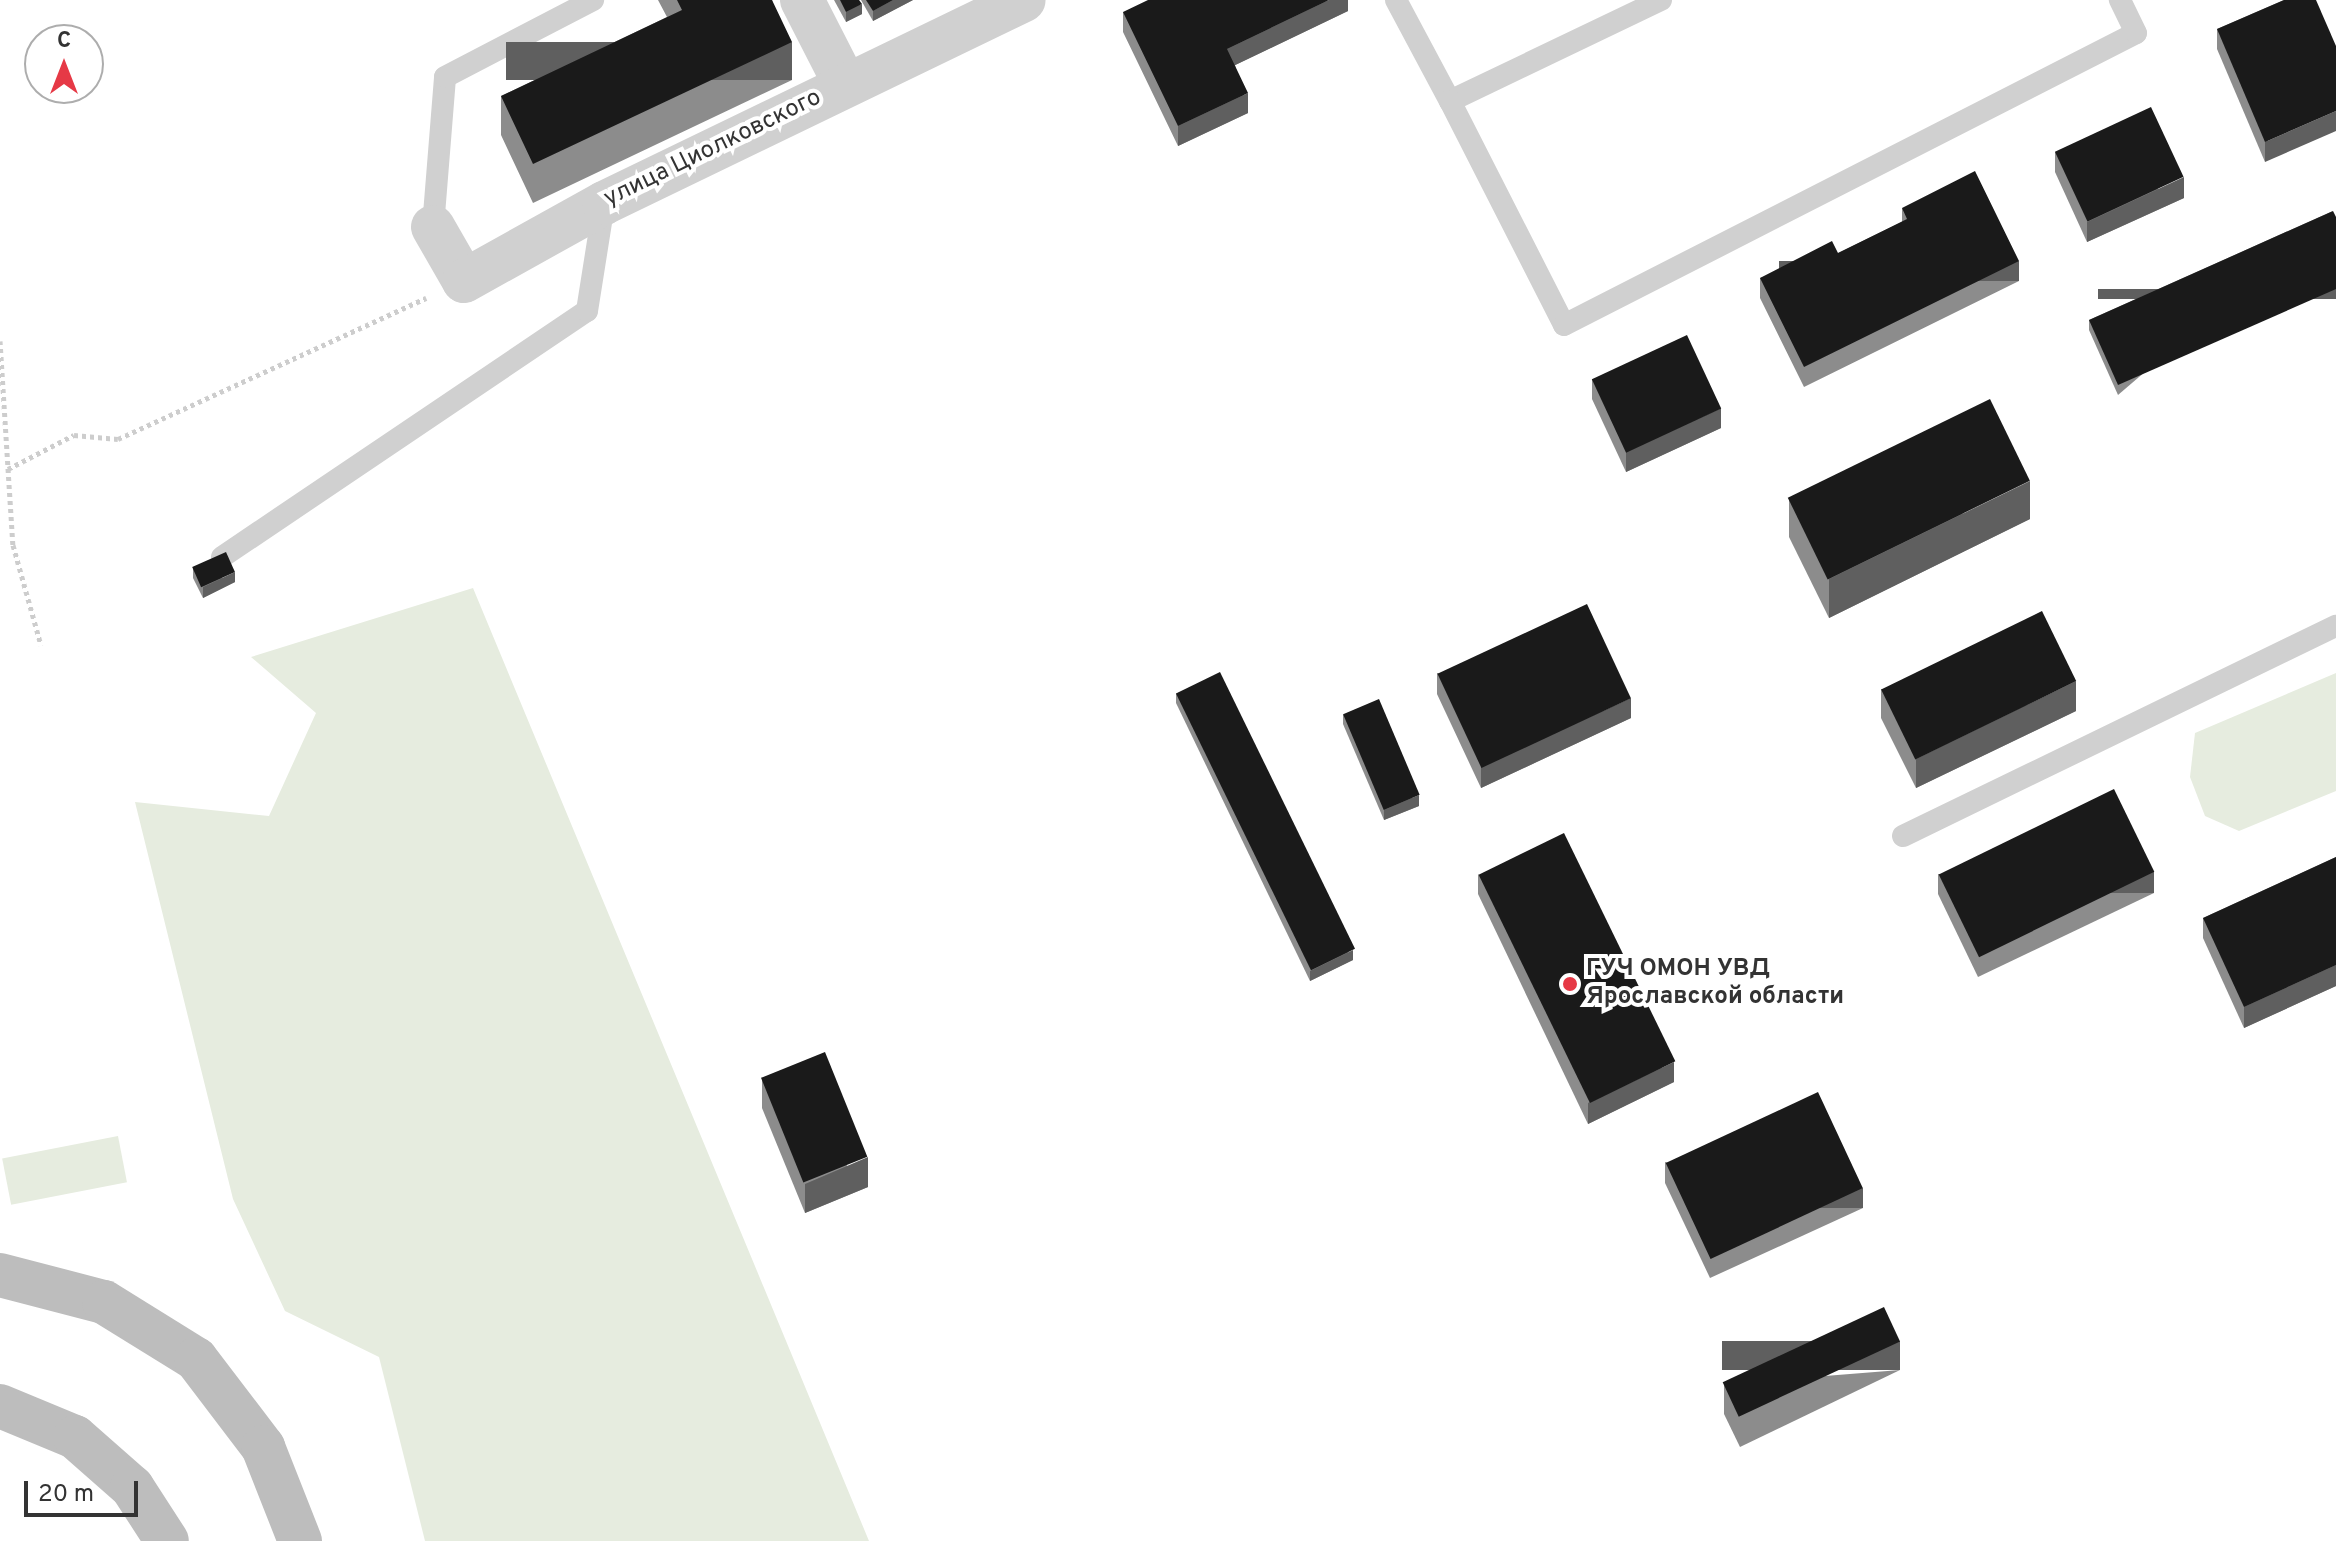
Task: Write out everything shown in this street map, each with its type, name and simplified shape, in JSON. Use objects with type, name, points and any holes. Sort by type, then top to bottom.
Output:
[{"type":"main road","points":[[0,1275],[104,1302],[196,1359],[263,1447],[300,1541]]},
{"type":"main road","points":[[0,1406],[75,1437],[132,1487],[167,1541]]},
{"type":"street","points":[[802,0],[845,84]]},
{"type":"street","name":"улица Циолковского","points":[[464,281],[604,203],[1024,0]]},
{"type":"street","points":[[433,227],[464,281]]},
{"type":"lane","points":[[433,227],[445,77],[593,0]]},
{"type":"lane","points":[[1396,0],[1564,325],[2136,33],[2120,0]]},
{"type":"lane","points":[[1450,101],[1661,0]]},
{"type":"lane","points":[[222,557],[587,311],[604,203]]},
{"type":"lane","points":[[1903,836],[2336,626]]},
{"type":"path","points":[[8,469],[74,435],[118,439],[464,281]]},
{"type":"path","points":[[0,341],[13,545],[41,645]]},
{"type":"shaded area","points":[[473,588],[869,1541],[425,1541],[379,1357],[285,1311],[233,1199],[135,802],[269,816],[316,713],[251,657]]},
{"type":"shaded area","points":[[2336,673],[2336,791],[2239,831],[2205,816],[2190,777],[2195,733]]},
{"type":"shaded area","points":[[118,1136],[127,1182],[11,1205],[2,1159]]},
{"type":"building","points":[[677,0],[772,0],[792,42],[533,164],[501,96],[682,10]]},
{"type":"building","points":[[840,0],[859,0],[862,4],[846,12]]},
{"type":"building","points":[[866,0],[893,0],[873,11]]},
{"type":"building","points":[[1148,0],[1329,0],[1227,49],[1248,93],[1178,126],[1123,12]]},
{"type":"building","points":[[2284,0],[2316,0],[2336,46],[2336,111],[2265,142],[2217,29]]},
{"type":"building","points":[[2151,107],[2184,177],[2087,222],[2055,152]]},
{"type":"building","points":[[1975,171],[2019,261],[1804,367],[1760,278],[1832,241],[1838,253],[1907,219],[1902,208]]},
{"type":"building","points":[[2333,211],[2336,217],[2336,289],[2118,385],[2089,320]]},
{"type":"building","points":[[1687,335],[1721,408],[1626,453],[1592,379]]},
{"type":"building","points":[[1990,399],[2030,481],[1828,579],[1788,498]]},
{"type":"building","points":[[226,552],[235,572],[201,587],[192,567]]},
{"type":"building","points":[[1587,604],[1631,698],[1481,768],[1437,674]]},
{"type":"building","points":[[2042,611],[2076,681],[1915,760],[1881,689]]},
{"type":"building","points":[[1220,672],[1355,949],[1311,970],[1176,693]]},
{"type":"building","points":[[1379,699],[1420,795],[1384,810],[1343,714]]},
{"type":"building","points":[[2114,789],[2154,872],[1979,957],[1939,874]]},
{"type":"building","points":[[1564,833],[1675,1061],[1590,1103],[1479,875]]},
{"type":"building","points":[[2336,857],[2336,965],[2244,1007],[2203,918]]},
{"type":"building","points":[[825,1052],[867,1157],[803,1183],[761,1078]]},
{"type":"building","points":[[1818,1092],[1863,1188],[1711,1259],[1666,1163]]},
{"type":"building","points":[[1884,1307],[1900,1341],[1739,1417],[1723,1382]]},
{"type":"place","name":"ГУЧ ОМОН УВД Ярославской области","points":[[1570,984]]}]
